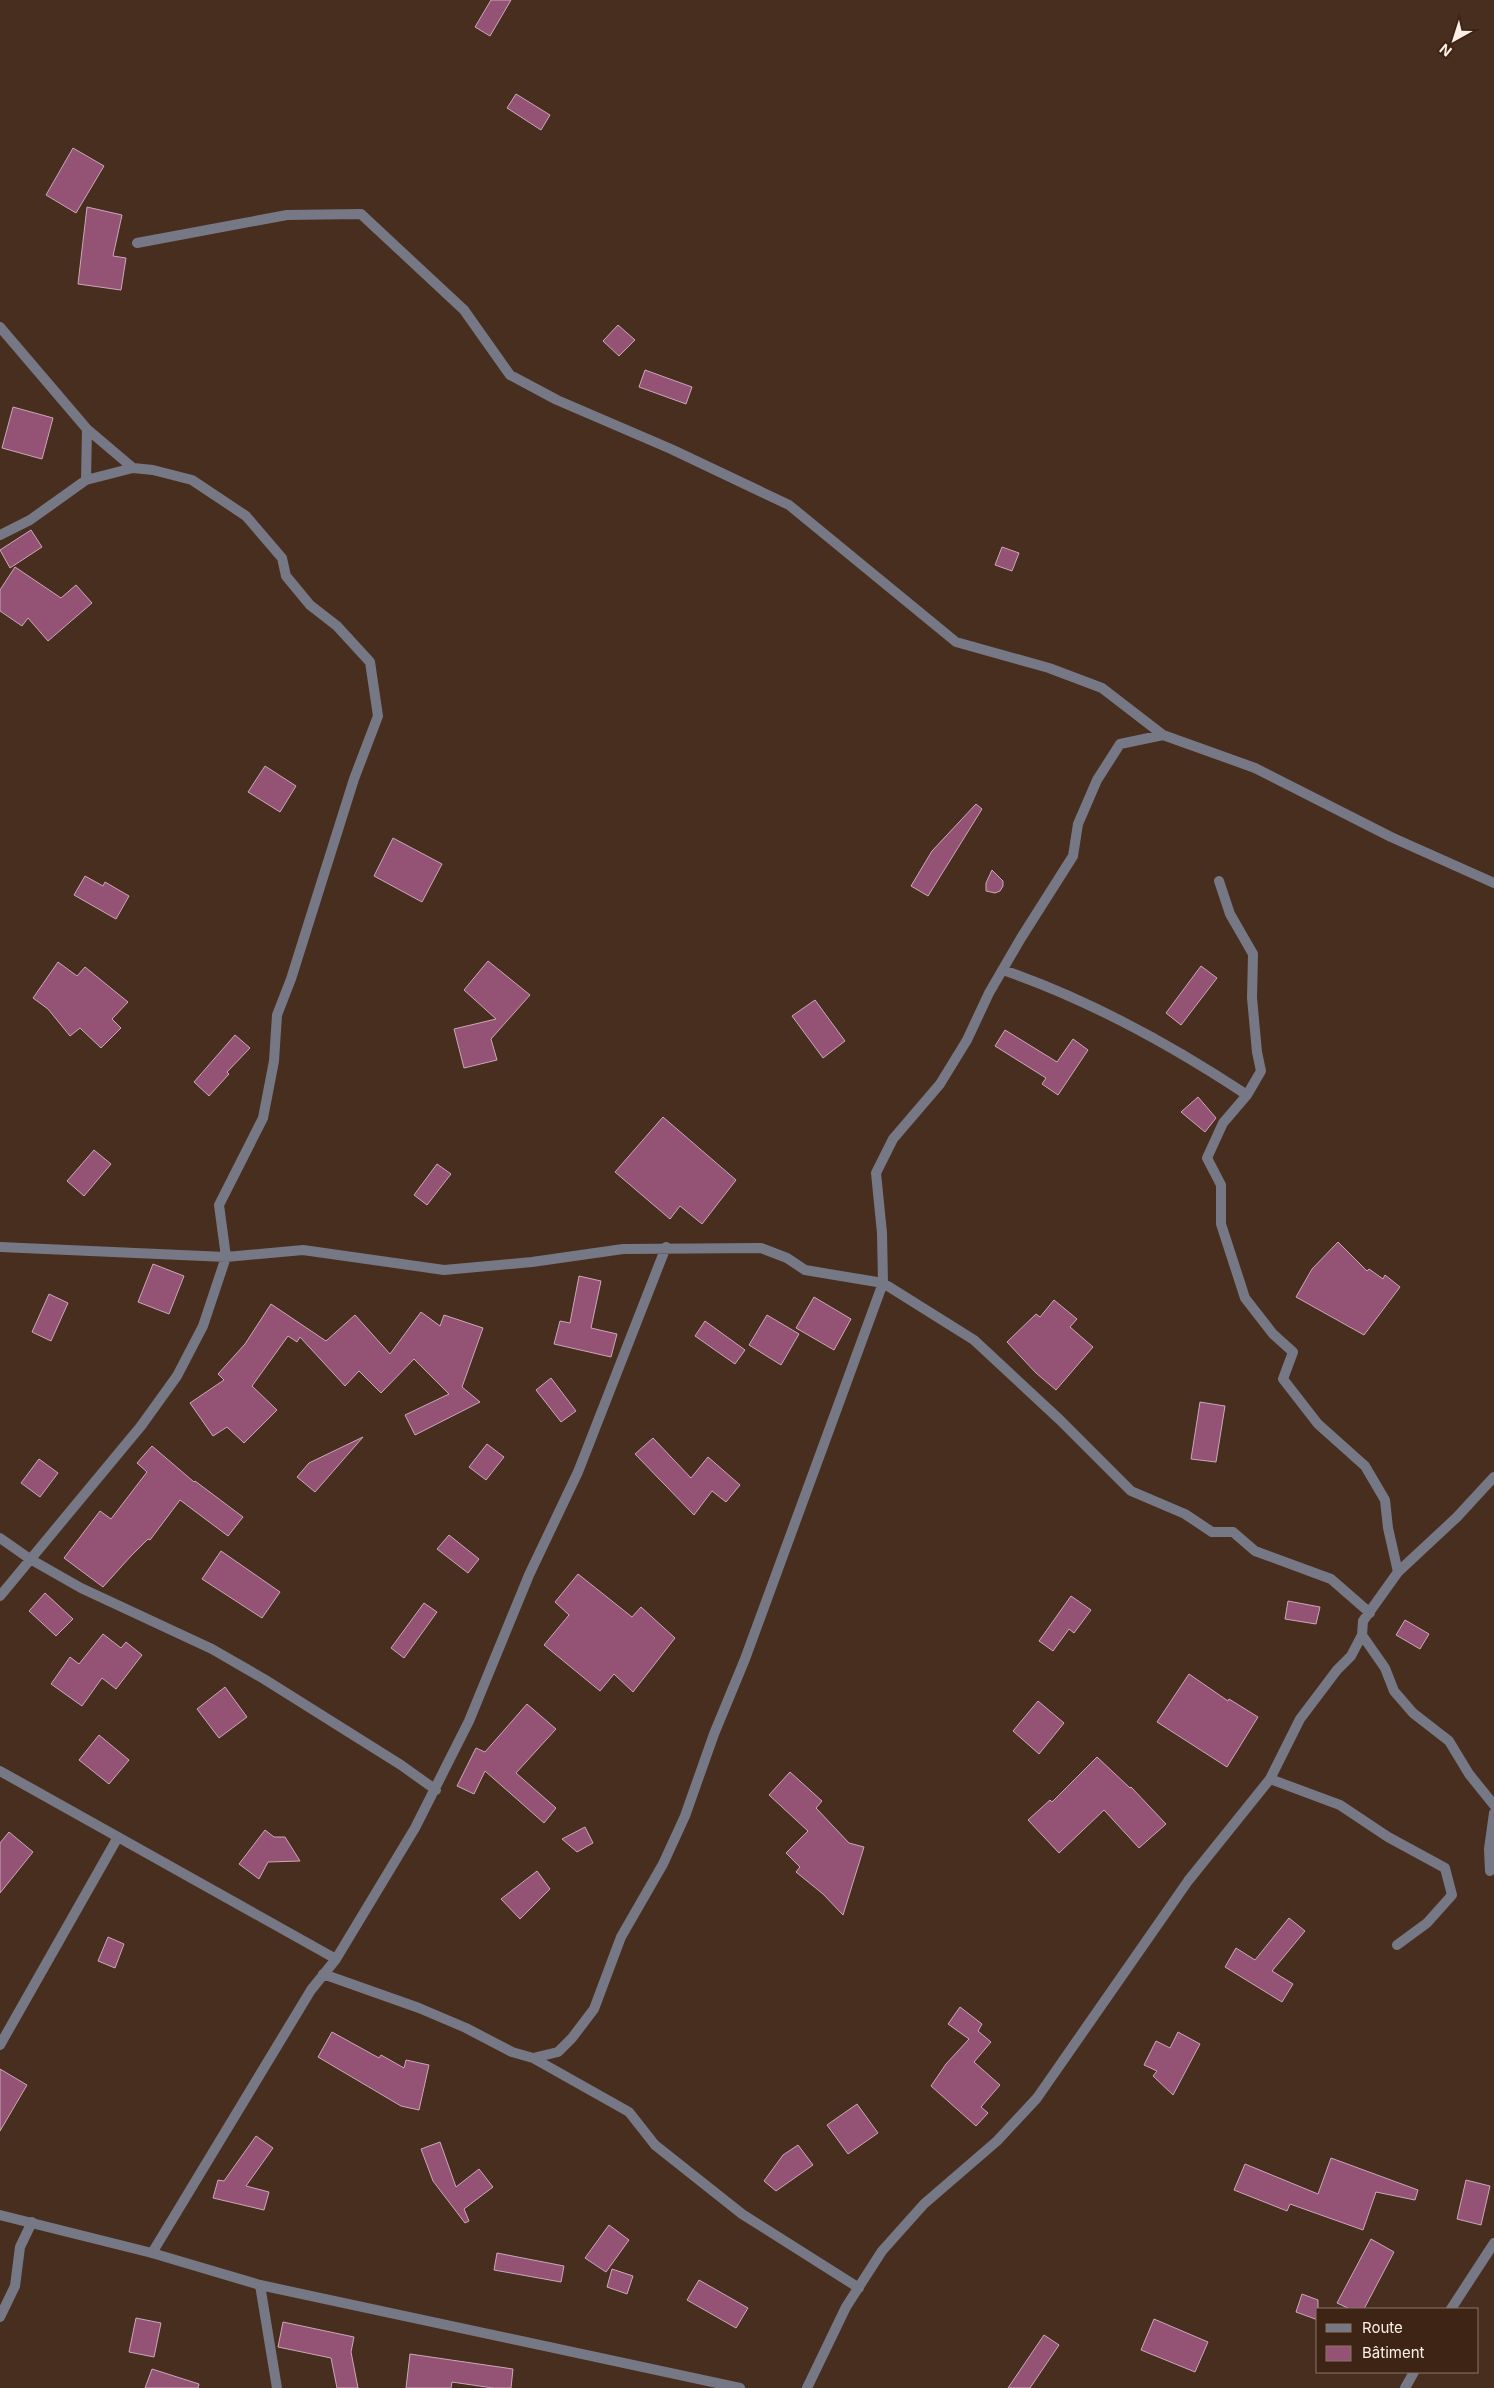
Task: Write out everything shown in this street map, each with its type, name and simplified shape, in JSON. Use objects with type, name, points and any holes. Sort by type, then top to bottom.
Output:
[{"type":"street","points":[[138,243],[287,215],[361,214],[464,310],[510,375],[557,400],[671,449],[789,505],[956,642],[1049,668],[1102,688],[1163,735],[1256,768],[1391,837],[1494,883]]},
{"type":"street","points":[[0,327],[87,429],[134,468]]},
{"type":"street","points":[[86,480],[87,429]]},
{"type":"street","points":[[0,535],[30,520],[86,480],[134,468],[192,480],[246,516],[282,558],[286,576],[292,584],[310,605],[337,626],[370,662],[378,716],[354,779],[291,979],[277,1015],[274,1061],[263,1118],[219,1205],[226,1258],[204,1326],[176,1376],[140,1426],[0,1596]]},
{"type":"street","points":[[533,2058],[558,2052],[572,2038],[594,2009],[621,1937],[663,1864],[685,1816],[714,1734],[746,1659],[883,1283],[882,1233],[876,1174],[893,1139],[945,1076],[967,1040],[1003,970],[1073,856],[1078,824],[1097,780],[1120,744],[1163,735]]},
{"type":"street","points":[[1219,881],[1230,914],[1253,954],[1252,998],[1257,1052],[1261,1071],[1247,1095],[1223,1123],[1207,1158],[1221,1185],[1220,1224],[1245,1298],[1273,1334],[1293,1352],[1283,1379],[1318,1424],[1365,1466],[1385,1500],[1388,1528],[1398,1572]]},
{"type":"street","points":[[1003,970],[1051,987],[1115,1016],[1247,1095]]},
{"type":"street","points":[[0,1247],[226,1258],[303,1250],[444,1270],[532,1262],[623,1249],[666,1247],[715,1250],[761,1248],[787,1258],[805,1270],[883,1283],[974,1340],[1060,1420],[1130,1490],[1185,1514],[1212,1532],[1233,1532],[1255,1551],[1331,1579],[1370,1613]]},
{"type":"street","points":[[152,2253],[311,1990],[336,1959],[436,1790],[470,1721],[529,1575],[578,1472],[666,1247]]},
{"type":"street","points":[[807,2388],[846,2307],[882,2251],[924,2204],[997,2141],[1037,2098],[1188,1881],[1270,1779],[1300,1719],[1337,1670],[1351,1656],[1362,1635],[1363,1621],[1398,1572],[1456,1517],[1494,1477]]},
{"type":"street","points":[[0,1538],[30,1559],[81,1588],[212,1649],[368,1744],[436,1790]]},
{"type":"street","points":[[1362,1635],[1384,1668],[1394,1691],[1412,1713],[1448,1741],[1494,1805]]},
{"type":"street","points":[[0,1771],[336,1959]]},
{"type":"street","points":[[1270,1779],[1340,1805],[1388,1836],[1445,1868],[1452,1894],[1427,1923],[1397,1945]]},
{"type":"street","points":[[1490,1871],[1489,1849],[1494,1813]]},
{"type":"street","points":[[0,2045],[118,1837]]},
{"type":"street","points":[[324,1974],[419,2008],[466,2028],[512,2052],[533,2058],[629,2112],[655,2146],[742,2214],[858,2288]]},
{"type":"street","points":[[0,2215],[152,2253],[260,2285],[716,2385],[740,2388]]},
{"type":"street","points":[[0,2317],[15,2286],[20,2247],[32,2222]]},
{"type":"street","points":[[1452,2308],[1494,2243]]},
{"type":"street","points":[[260,2285],[277,2388]]},
{"type":"street","points":[[1405,2388],[1413,2373]]},
{"type":"building","points":[[491,0],[511,0],[490,36],[475,27]]},
{"type":"building","points":[[516,94],[550,115],[541,130],[507,108]]},
{"type":"building","points":[[73,148],[104,166],[76,213],[46,195]]},
{"type":"building","points":[[87,207],[122,215],[113,256],[126,258],[121,290],[78,284]]},
{"type":"building","points":[[618,325],[635,340],[619,356],[603,341]]},
{"type":"building","points":[[645,370],[692,387],[686,404],[639,387]]},
{"type":"building","points":[[13,407],[53,418],[42,459],[2,448]]},
{"type":"building","points":[[31,530],[42,547],[10,568],[0,550]]},
{"type":"building","points":[[1002,547],[1019,553],[1012,571],[995,565]]},
{"type":"building","points":[[15,567],[61,598],[76,585],[92,603],[48,641],[28,618],[22,626],[0,611],[0,590]]},
{"type":"building","points":[[265,766],[296,786],[280,812],[248,792]]},
{"type":"building","points":[[976,804],[982,809],[928,896],[911,886],[932,851]]},
{"type":"building","points":[[393,838],[442,864],[422,902],[374,876]]},
{"type":"building","points":[[992,870],[1003,881],[1000,891],[995,893],[986,891],[986,883]]},
{"type":"building","points":[[85,876],[103,886],[105,882],[129,896],[116,919],[74,895]]},
{"type":"building","points":[[488,961],[530,995],[491,1039],[497,1060],[464,1068],[454,1029],[496,1019],[464,990]]},
{"type":"building","points":[[58,962],[77,976],[85,967],[128,1002],[112,1019],[121,1028],[101,1048],[80,1028],[70,1036],[48,1009],[33,998]]},
{"type":"building","points":[[1201,966],[1217,978],[1181,1025],[1166,1013]]},
{"type":"building","points":[[815,1000],[845,1041],[823,1058],[792,1016]]},
{"type":"building","points":[[1005,1030],[1057,1062],[1073,1039],[1088,1050],[1058,1095],[1042,1084],[1046,1078],[995,1046]]},
{"type":"building","points":[[235,1035],[250,1048],[227,1072],[229,1074],[209,1096],[194,1082]]},
{"type":"building","points":[[1198,1097],[1216,1118],[1205,1132],[1181,1112]]},
{"type":"building","points":[[663,1117],[736,1180],[702,1224],[680,1206],[670,1219],[615,1172]]},
{"type":"building","points":[[94,1150],[111,1164],[84,1196],[67,1181]]},
{"type":"building","points":[[437,1164],[451,1174],[427,1205],[414,1195]]},
{"type":"building","points":[[1338,1242],[1367,1271],[1369,1269],[1383,1279],[1385,1275],[1400,1287],[1364,1335],[1296,1297],[1312,1269]]},
{"type":"building","points":[[153,1264],[184,1276],[169,1314],[138,1302]]},
{"type":"building","points":[[579,1276],[601,1281],[591,1328],[617,1334],[611,1357],[554,1344],[560,1321],[570,1323]]},
{"type":"building","points":[[49,1294],[68,1303],[51,1341],[32,1332]]},
{"type":"building","points":[[814,1297],[851,1319],[834,1350],[796,1328]]},
{"type":"building","points":[[1054,1300],[1077,1319],[1070,1327],[1093,1347],[1056,1390],[1036,1373],[1007,1342],[1036,1314],[1040,1317]]},
{"type":"building","points":[[271,1304],[326,1341],[355,1315],[390,1354],[421,1312],[440,1326],[444,1315],[483,1328],[462,1387],[480,1402],[415,1435],[405,1415],[449,1394],[414,1359],[381,1393],[359,1371],[345,1386],[300,1337],[297,1342],[288,1336],[252,1386],[277,1410],[244,1443],[227,1427],[213,1436],[190,1403],[224,1380],[218,1374],[245,1344]]},
{"type":"building","points":[[767,1315],[799,1334],[781,1365],[749,1345]]},
{"type":"building","points":[[705,1321],[745,1350],[735,1364],[695,1336]]},
{"type":"building","points":[[551,1378],[576,1411],[561,1422],[536,1390]]},
{"type":"building","points":[[1200,1402],[1225,1406],[1216,1462],[1191,1459]]},
{"type":"building","points":[[363,1437],[315,1492],[297,1477],[309,1463]]},
{"type":"building","points":[[653,1438],[691,1478],[708,1457],[740,1485],[726,1502],[712,1491],[694,1515],[635,1454]]},
{"type":"building","points":[[487,1444],[504,1457],[486,1480],[469,1467]]},
{"type":"building","points":[[152,1446],[194,1482],[243,1517],[228,1536],[180,1500],[150,1540],[148,1539],[131,1556],[103,1587],[64,1558],[100,1511],[111,1519],[147,1472],[137,1463]]},
{"type":"building","points":[[39,1459],[58,1473],[40,1497],[21,1483]]},
{"type":"building","points":[[449,1535],[479,1559],[468,1573],[437,1549]]},
{"type":"building","points":[[221,1551],[280,1592],[262,1618],[202,1579]]},
{"type":"building","points":[[578,1574],[632,1617],[641,1607],[675,1638],[633,1692],[614,1674],[600,1691],[544,1645],[569,1615],[555,1602]]},
{"type":"building","points":[[45,1593],[73,1619],[56,1636],[29,1611]]},
{"type":"building","points":[[1071,1596],[1091,1610],[1074,1633],[1069,1629],[1053,1651],[1039,1641]]},
{"type":"building","points":[[1288,1601],[1320,1607],[1316,1624],[1285,1619]]},
{"type":"building","points":[[424,1603],[437,1612],[404,1658],[391,1648]]},
{"type":"building","points":[[1405,1620],[1429,1634],[1420,1649],[1396,1635]]},
{"type":"building","points":[[103,1634],[121,1648],[126,1642],[142,1655],[116,1689],[102,1678],[82,1706],[51,1684],[70,1657],[79,1664]]},
{"type":"building","points":[[1189,1674],[1228,1701],[1229,1699],[1258,1717],[1227,1767],[1157,1722]]},
{"type":"building","points":[[225,1687],[247,1717],[219,1738],[197,1709]]},
{"type":"building","points":[[1038,1701],[1064,1723],[1039,1754],[1013,1731]]},
{"type":"building","points":[[527,1704],[556,1729],[516,1773],[556,1808],[544,1823],[485,1771],[474,1794],[457,1786],[476,1748],[485,1752]]},
{"type":"building","points":[[99,1735],[129,1760],[109,1784],[79,1760]]},
{"type":"building","points":[[1097,1757],[1131,1787],[1166,1824],[1139,1848],[1104,1810],[1059,1853],[1028,1820],[1050,1800],[1052,1802]]},
{"type":"building","points":[[790,1772],[822,1801],[816,1808],[849,1843],[864,1847],[843,1915],[823,1894],[796,1872],[800,1867],[786,1853],[808,1831],[769,1795]]},
{"type":"building","points":[[585,1827],[593,1843],[577,1852],[562,1839]]},
{"type":"building","points":[[265,1830],[274,1837],[285,1837],[300,1861],[268,1862],[259,1879],[239,1864]]},
{"type":"building","points":[[9,1832],[33,1852],[0,1893],[0,1843]]},
{"type":"building","points":[[537,1871],[550,1889],[520,1919],[501,1899]]},
{"type":"building","points":[[1289,1918],[1305,1931],[1272,1971],[1293,1984],[1282,2002],[1225,1967],[1236,1948],[1255,1960]]},
{"type":"building","points":[[108,1937],[124,1944],[115,1968],[98,1961]]},
{"type":"building","points":[[960,2007],[982,2024],[978,2031],[991,2042],[974,2062],[1000,2085],[981,2107],[988,2113],[976,2126],[931,2086],[946,2064],[969,2039],[948,2024]]},
{"type":"building","points":[[332,2032],[379,2058],[381,2055],[404,2068],[406,2060],[429,2065],[419,2110],[401,2106],[318,2057]]},
{"type":"building","points":[[1178,2032],[1200,2044],[1173,2095],[1153,2076],[1157,2071],[1144,2065],[1156,2041],[1170,2048]]},
{"type":"building","points":[[0,2069],[27,2085],[0,2131]]},
{"type":"building","points":[[857,2104],[878,2133],[848,2154],[827,2125]]},
{"type":"building","points":[[256,2136],[273,2148],[246,2186],[269,2192],[264,2210],[213,2198],[218,2180],[224,2181]]},
{"type":"building","points":[[440,2142],[456,2187],[479,2169],[493,2187],[464,2209],[469,2221],[465,2223],[433,2181],[421,2149]]},
{"type":"building","points":[[798,2145],[813,2165],[776,2191],[764,2181],[783,2155]]},
{"type":"building","points":[[1331,2158],[1418,2190],[1415,2200],[1376,2192],[1363,2230],[1290,2204],[1287,2211],[1234,2190],[1245,2164],[1318,2194]]},
{"type":"building","points":[[1466,2180],[1490,2186],[1481,2225],[1457,2219]]},
{"type":"building","points":[[609,2225],[629,2240],[606,2272],[585,2258]]},
{"type":"building","points":[[1371,2239],[1394,2252],[1365,2308],[1348,2308],[1337,2303]]},
{"type":"building","points":[[497,2253],[564,2266],[561,2282],[494,2270]]},
{"type":"building","points":[[612,2269],[633,2276],[627,2294],[607,2287]]},
{"type":"building","points":[[699,2280],[748,2308],[736,2328],[687,2300]]},
{"type":"building","points":[[1302,2294],[1318,2300],[1316,2319],[1296,2312]]},
{"type":"building","points":[[136,2318],[161,2323],[154,2357],[129,2352]]},
{"type":"building","points":[[1154,2319],[1208,2342],[1195,2372],[1141,2350]]},
{"type":"building","points":[[283,2322],[354,2337],[351,2352],[358,2388],[337,2388],[331,2358],[278,2347]]},
{"type":"building","points":[[1044,2335],[1059,2345],[1030,2388],[1008,2388]]},
{"type":"building","points":[[410,2354],[513,2369],[511,2388],[493,2388],[452,2382],[451,2388],[406,2388]]},
{"type":"building","points":[[152,2369],[199,2384],[198,2388],[145,2388]]}]
